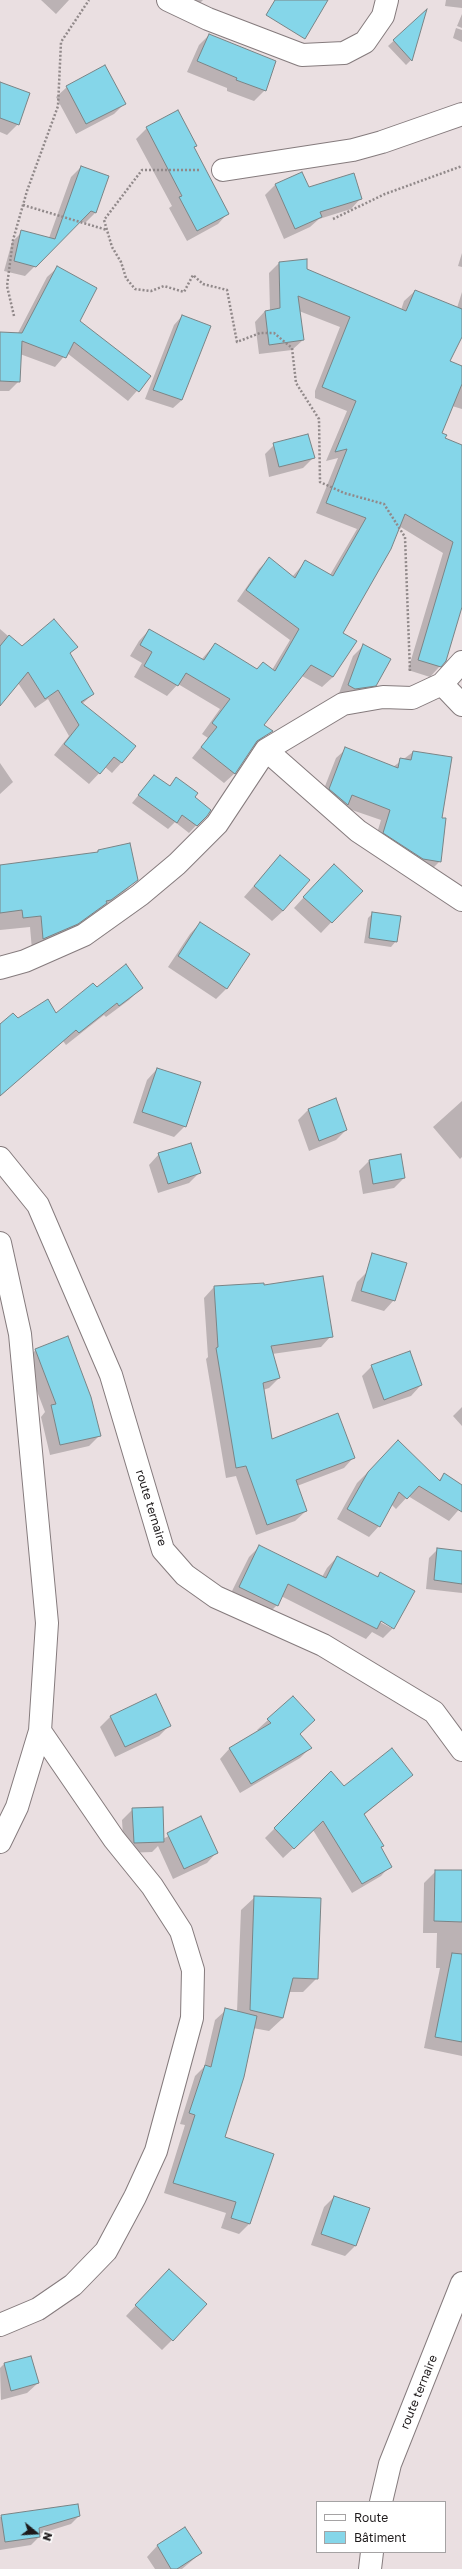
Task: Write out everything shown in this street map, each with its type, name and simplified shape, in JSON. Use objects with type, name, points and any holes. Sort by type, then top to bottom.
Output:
[{"type":"street","points":[[168,0],[208,19],[302,55],[344,53],[364,42],[383,16],[387,0]]},
{"type":"street","points":[[223,170],[353,150],[382,142],[462,114]]},
{"type":"street","points":[[0,968],[25,961],[84,935],[140,895],[177,864],[217,824],[266,750],[343,704],[383,697],[412,698],[442,684],[462,662]]},
{"type":"street","points":[[442,684],[462,705]]},
{"type":"street","points":[[266,750],[358,831],[462,900]]},
{"type":"street","name":"route ternaire","points":[[0,1158],[38,1205],[111,1376],[163,1550],[185,1575],[216,1597],[323,1645],[434,1712],[462,1750]]},
{"type":"street","points":[[0,1243],[20,1334],[48,1623],[40,1731],[17,1807],[0,1842]]},
{"type":"street","points":[[0,2325],[38,2309],[73,2285],[106,2251],[135,2197],[156,2151],[192,2018],[193,1970],[181,1931],[152,1886],[114,1839],[40,1731]]},
{"type":"street","name":"route ternaire","points":[[381,2501],[390,2464],[462,2283]]},
{"type":"street","points":[[370,2569],[372,2553]]},
{"type":"path","points":[[14,316],[7,286],[13,240],[23,205],[58,106],[61,42],[89,0]]},
{"type":"path","points":[[333,219],[385,194],[462,166]]},
{"type":"path","points":[[223,170],[142,170],[104,220],[107,230],[126,278],[135,289],[151,291],[164,286],[184,292],[193,275],[203,284],[227,290],[237,342],[260,333],[274,333],[292,348],[296,382],[319,419],[320,482],[344,493],[384,504],[405,537],[412,698]]},
{"type":"path","points":[[23,205],[107,230]]},
{"type":"building","points":[[275,0],[328,0],[305,39],[266,15]]},
{"type":"building","points":[[427,9],[412,61],[393,40]]},
{"type":"building","points":[[209,34],[276,61],[266,91],[236,80],[237,78],[197,61]]},
{"type":"building","points":[[105,65],[126,104],[86,124],[66,86]]},
{"type":"building","points":[[0,82],[30,93],[19,125],[0,118]]},
{"type":"building","points":[[178,110],[197,146],[194,147],[229,214],[197,231],[179,197],[182,196],[146,127]]},
{"type":"building","points":[[81,166],[109,176],[96,213],[91,211],[36,267],[14,261],[21,230],[55,239]]},
{"type":"building","points":[[302,172],[309,187],[354,173],[362,199],[320,212],[322,217],[295,229],[275,184]]},
{"type":"building","points":[[307,259],[307,269],[406,311],[415,290],[462,309],[462,337],[450,361],[462,366],[462,384],[442,433],[447,435],[445,438],[462,445],[462,607],[446,661],[441,667],[418,660],[453,542],[405,514],[391,549],[343,633],[357,641],[333,677],[311,665],[264,725],[273,731],[257,741],[235,774],[201,747],[217,727],[212,723],[230,699],[186,673],[178,686],[144,666],[152,652],[140,645],[149,629],[204,660],[215,643],[257,669],[263,662],[275,671],[299,629],[246,590],[269,557],[295,578],[305,560],[333,576],[366,518],[326,503],[347,449],[335,452],[356,401],[322,387],[350,317],[298,296],[304,340],[269,345],[265,311],[280,308],[279,262]]},
{"type":"building","points":[[57,266],[97,288],[80,321],[151,376],[139,392],[74,342],[66,358],[22,341],[20,382],[0,381],[0,332],[22,333]]},
{"type":"building","points":[[182,315],[211,326],[182,400],[153,390]]},
{"type":"building","points":[[308,434],[315,458],[279,467],[273,443]]},
{"type":"building","points":[[54,619],[78,647],[70,653],[94,694],[81,702],[136,746],[122,763],[114,757],[100,774],[64,744],[79,725],[58,690],[45,699],[28,672],[0,706],[0,646],[9,635],[22,646]]},
{"type":"building","points":[[363,644],[391,659],[376,686],[355,689],[348,685]]},
{"type":"building","points":[[345,747],[398,768],[400,758],[411,760],[413,751],[452,757],[442,818],[446,818],[441,862],[423,859],[383,833],[390,810],[352,795],[348,805],[329,789]]},
{"type":"building","points":[[154,775],[170,786],[176,777],[198,793],[195,797],[211,810],[207,816],[197,826],[182,815],[177,823],[138,795]]},
{"type":"building","points":[[130,843],[138,880],[111,900],[106,901],[107,903],[78,924],[43,939],[41,916],[23,918],[22,910],[0,913],[0,865],[98,852],[98,850]]},
{"type":"building","points":[[280,855],[310,880],[283,911],[254,886]]},
{"type":"building","points":[[334,864],[363,891],[332,923],[303,897]]},
{"type":"building","points":[[372,912],[401,916],[397,942],[369,938]]},
{"type":"building","points":[[200,922],[250,954],[227,989],[178,956]]},
{"type":"building","points":[[126,964],[143,988],[119,1006],[117,1003],[79,1033],[76,1030],[0,1096],[0,1024],[13,1013],[18,1018],[48,999],[56,1013],[93,983],[97,987]]},
{"type":"building","points":[[157,1068],[201,1082],[186,1127],[142,1112]]},
{"type":"building","points":[[336,1098],[347,1130],[319,1141],[308,1109]]},
{"type":"building","points":[[191,1143],[201,1173],[168,1184],[158,1153]]},
{"type":"building","points":[[401,1154],[405,1178],[373,1184],[369,1160]]},
{"type":"building","points":[[372,1253],[407,1263],[395,1301],[361,1291]]},
{"type":"building","points":[[323,1276],[333,1337],[271,1346],[280,1378],[263,1383],[272,1439],[338,1413],[355,1458],[296,1480],[307,1511],[267,1525],[246,1466],[236,1468],[216,1348],[218,1347],[214,1286],[264,1283],[264,1285]]},
{"type":"building","points":[[68,1336],[91,1397],[101,1436],[60,1445],[51,1405],[56,1404],[35,1349]]},
{"type":"building","points":[[410,1351],[422,1385],[384,1400],[371,1365]]},
{"type":"building","points":[[398,1440],[440,1481],[444,1473],[462,1485],[462,1512],[419,1486],[407,1499],[399,1492],[380,1527],[347,1509],[368,1472]]},
{"type":"building","points":[[259,1545],[326,1578],[337,1556],[378,1577],[380,1572],[415,1591],[394,1629],[381,1621],[377,1629],[288,1584],[278,1606],[239,1587]]},
{"type":"building","points":[[437,1548],[462,1551],[462,1584],[434,1580]]},
{"type":"building","points":[[156,1694],[171,1726],[125,1747],[110,1716]]},
{"type":"building","points":[[293,1696],[315,1720],[300,1734],[312,1748],[251,1784],[229,1748],[271,1723],[267,1719]]},
{"type":"building","points":[[392,1748],[413,1775],[364,1814],[384,1846],[381,1847],[392,1867],[362,1884],[323,1821],[294,1849],[274,1828],[331,1771],[344,1786]]},
{"type":"building","points":[[163,1807],[164,1842],[134,1843],[132,1808]]},
{"type":"building","points":[[201,1816],[218,1853],[184,1869],[167,1833]]},
{"type":"building","points":[[435,1870],[462,1870],[462,1922],[434,1921]]},
{"type":"building","points":[[254,1896],[321,1898],[318,1979],[293,1978],[283,2018],[250,2010]]},
{"type":"building","points":[[452,1953],[462,1954],[462,2042],[435,2037]]},
{"type":"building","points":[[225,2008],[257,2016],[244,2077],[225,2137],[274,2154],[250,2224],[231,2218],[236,2202],[173,2183],[195,2115],[189,2113],[205,2065],[211,2067]]},
{"type":"building","points":[[334,2196],[370,2208],[356,2246],[321,2234]]},
{"type":"building","points":[[169,2269],[207,2304],[173,2341],[135,2305]]},
{"type":"building","points":[[31,2356],[39,2383],[11,2391],[4,2363]]},
{"type":"building","points":[[78,2504],[80,2516],[39,2528],[40,2537],[5,2542],[1,2515]]},
{"type":"building","points":[[185,2527],[202,2553],[177,2569],[171,2569],[157,2545]]}]
